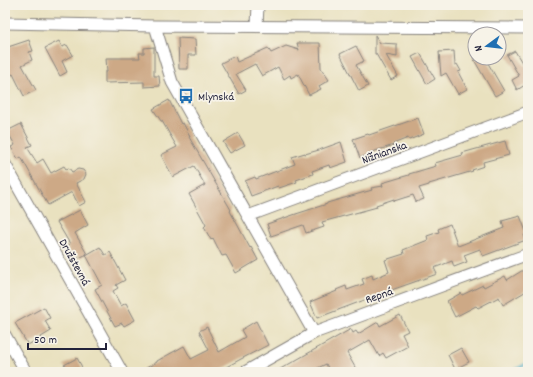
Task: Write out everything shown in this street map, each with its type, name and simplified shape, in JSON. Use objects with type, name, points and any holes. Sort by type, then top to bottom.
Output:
[{"type":"street","points":[[257,26],[258,5]]},
{"type":"street","points":[[5,23],[155,26],[528,28]]},
{"type":"street","points":[[155,26],[172,82],[314,333]]},
{"type":"street","name":"Nižnianska","points":[[248,216],[528,112]]},
{"type":"street","name":"Družstevná","points":[[5,164],[122,372]]},
{"type":"street","name":"Repná","points":[[245,372],[314,333],[528,254]]},
{"type":"street","points":[[5,336],[26,372]]},
{"type":"building","points":[[375,35],[380,43],[397,44],[397,57],[386,55],[398,76],[391,80],[375,54]]},
{"type":"building","points":[[178,38],[195,39],[196,55],[188,55],[188,69],[179,69]]},
{"type":"building","points":[[29,40],[33,51],[29,52],[32,60],[22,65],[36,90],[24,96],[13,74],[5,78],[5,69],[9,67],[5,57],[5,48]]},
{"type":"building","points":[[59,41],[62,47],[67,45],[73,55],[62,61],[67,72],[60,76],[45,48]]},
{"type":"building","points":[[297,43],[320,43],[321,68],[329,80],[319,86],[321,89],[309,95],[298,74],[291,78],[290,75],[284,79],[278,67],[262,76],[255,64],[236,74],[246,90],[239,94],[221,63],[235,56],[237,62],[268,48],[271,53],[286,46],[299,50]]},
{"type":"building","points":[[356,46],[364,61],[356,65],[368,86],[359,91],[340,54]]},
{"type":"building","points":[[154,47],[154,76],[159,76],[160,86],[144,87],[144,82],[105,83],[105,72],[107,72],[106,58],[140,58],[139,53],[144,53],[144,48]]},
{"type":"building","points":[[454,51],[455,65],[457,64],[461,71],[458,72],[467,89],[458,94],[446,73],[441,76],[439,52]]},
{"type":"building","points":[[515,51],[524,66],[528,64],[528,91],[525,85],[517,90],[512,80],[519,76],[507,55]]},
{"type":"building","points":[[420,53],[435,79],[427,84],[412,57]]},
{"type":"building","points":[[478,66],[490,66],[504,91],[495,96]]},
{"type":"building","points":[[169,100],[258,260],[236,273],[226,255],[222,256],[213,238],[211,240],[204,227],[206,225],[189,194],[205,185],[194,166],[173,177],[161,155],[177,147],[162,121],[153,109]]},
{"type":"building","points":[[418,118],[424,134],[409,140],[408,138],[360,158],[353,139]]},
{"type":"building","points":[[21,124],[32,145],[27,147],[37,163],[43,159],[51,173],[64,166],[66,169],[69,168],[72,172],[78,169],[83,170],[86,174],[84,179],[76,183],[86,202],[79,206],[72,192],[48,205],[21,157],[18,159],[11,147],[15,145],[7,131]]},
{"type":"building","points":[[238,133],[245,145],[230,153],[223,142]]},
{"type":"building","points":[[505,141],[509,155],[483,162],[484,166],[472,170],[473,171],[419,188],[424,199],[416,202],[413,195],[394,201],[394,199],[376,205],[377,207],[322,222],[324,227],[306,233],[303,225],[271,236],[267,224],[327,203],[372,190],[371,188],[383,186],[382,183],[436,166],[435,163],[463,155],[462,153]]},
{"type":"building","points":[[341,142],[347,162],[330,168],[329,165],[312,171],[313,174],[296,180],[297,182],[279,188],[278,186],[251,196],[245,181],[255,177],[256,179],[295,164],[292,157],[319,150]]},
{"type":"building","points":[[80,210],[88,225],[75,233],[87,254],[79,258],[77,254],[72,256],[67,246],[70,244],[57,222]]},
{"type":"building","points":[[520,216],[527,234],[524,235],[526,240],[483,256],[480,249],[464,255],[467,262],[454,267],[452,261],[434,268],[437,274],[317,318],[310,302],[346,286],[347,290],[364,284],[362,279],[372,275],[373,279],[389,272],[385,260],[404,254],[403,250],[428,240],[427,236],[439,232],[438,229],[450,224],[458,246],[504,228],[502,221]]},
{"type":"building","points":[[100,247],[105,255],[110,252],[125,280],[116,285],[118,288],[113,291],[121,306],[126,303],[135,320],[124,326],[122,323],[115,326],[95,289],[102,285],[86,255]]},
{"type":"building","points":[[528,267],[528,290],[503,305],[499,297],[478,308],[476,306],[455,317],[447,301],[461,293],[462,295],[483,285],[484,287],[505,276],[507,280]]},
{"type":"building","points":[[44,307],[50,318],[45,321],[51,331],[28,345],[15,323]]},
{"type":"building","points":[[400,315],[408,331],[402,334],[408,346],[386,358],[383,353],[379,356],[370,340],[347,353],[356,369],[350,372],[330,372],[326,364],[310,372],[275,372],[351,329],[353,333],[356,331],[358,334],[378,322],[380,326]]},
{"type":"building","points":[[256,321],[268,345],[217,372],[139,372],[184,346],[191,359],[209,350],[199,331],[207,327],[219,352],[245,337],[241,330]]},
{"type":"building","points":[[461,348],[469,362],[455,369],[448,355]]},
{"type":"building","points":[[77,358],[83,372],[67,372],[64,365]]},
{"type":"waterway","points":[[511,372],[528,363]]},
{"type":"place","name":"Mlynská","points":[[186,96]]}]
